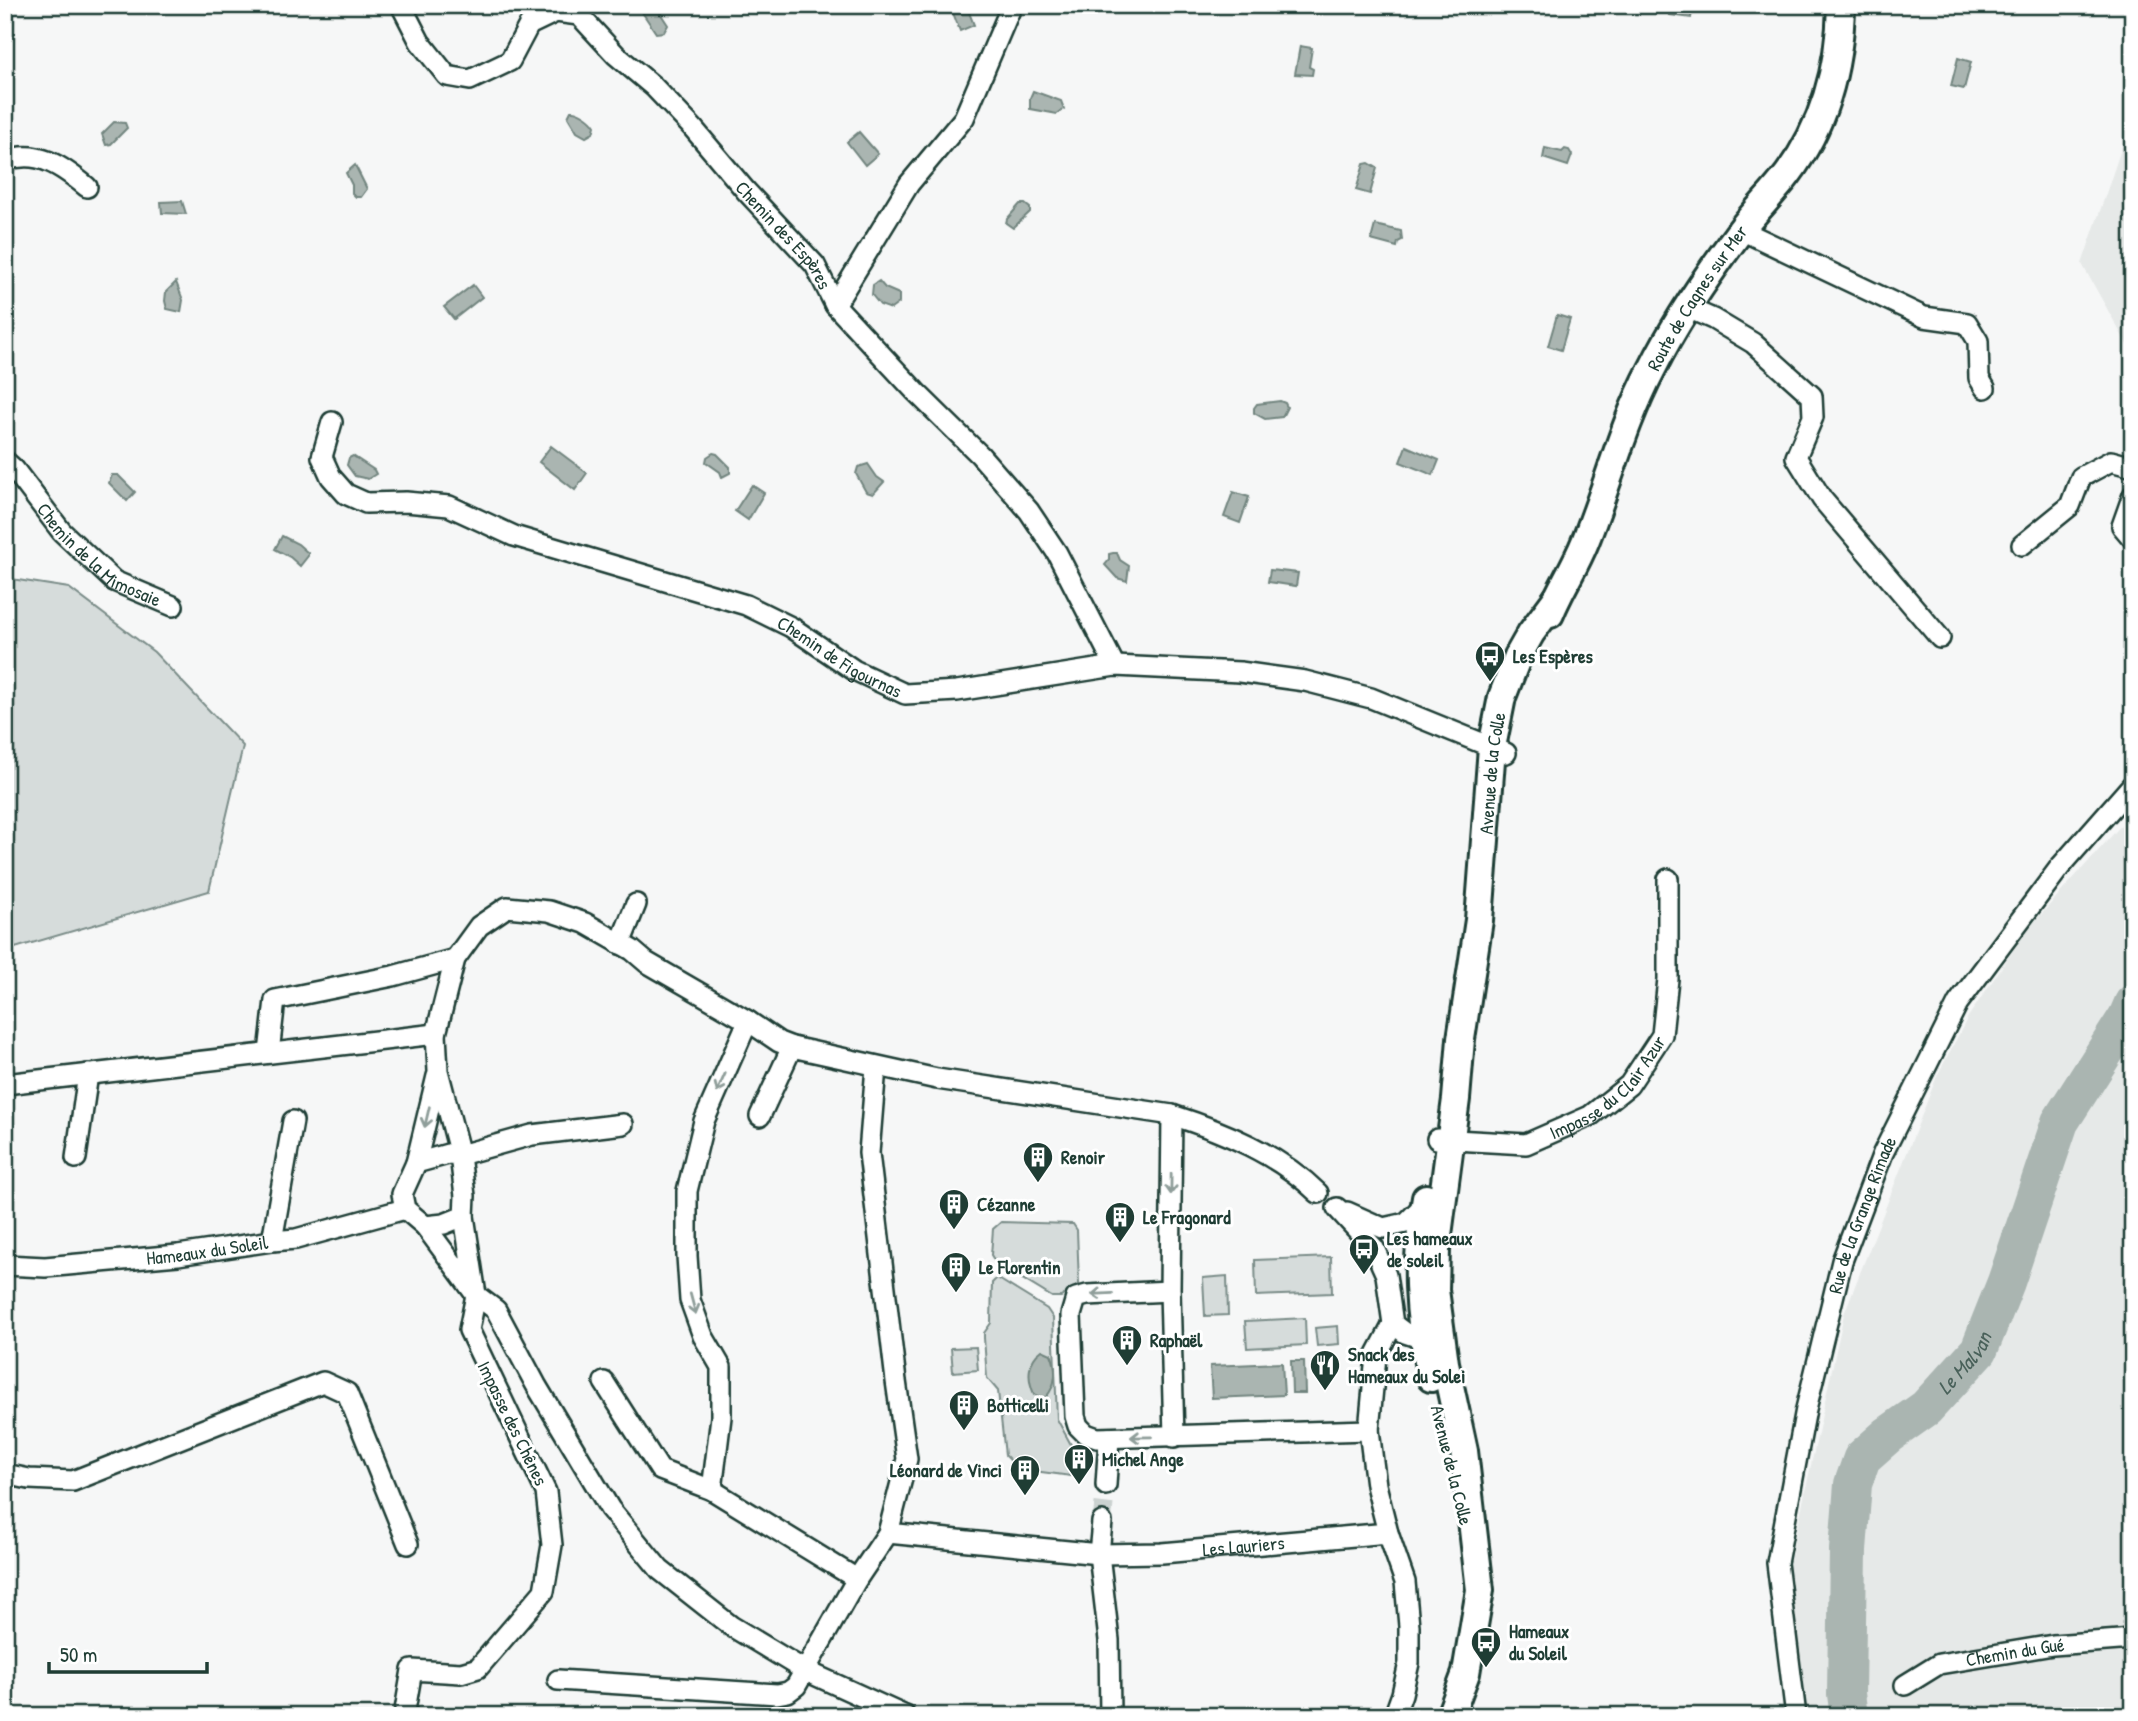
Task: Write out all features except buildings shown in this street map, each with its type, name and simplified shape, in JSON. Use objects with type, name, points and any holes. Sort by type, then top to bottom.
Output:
[{"type":"main road","name":"Route de Cagnes sur Mer","points":[[1557,598],[1584,545],[1652,369],[1688,307],[1741,230],[1789,173],[1808,141],[1826,103],[1837,61],[1841,5]]},
{"type":"main road","name":"Avenue de la Colle","points":[[1450,1716],[1466,1673],[1478,1615],[1480,1590],[1464,1451],[1445,1363],[1435,1290],[1445,1097],[1461,1039],[1479,920],[1480,874],[1499,750],[1557,598]]},
{"type":"main road","name":"Avenue de la Colle","points":[[1443,1140],[1425,1204],[1418,1249],[1418,1287],[1423,1339],[1448,1454],[1477,1560]]},
{"type":"street","name":"Chemin des Espères","points":[[401,5],[420,42],[447,76],[470,80],[510,61],[529,25],[556,12],[579,16],[693,128],[746,191],[816,265],[835,305],[916,392],[979,454],[1029,511],[1058,553],[1115,666]]},
{"type":"street","points":[[835,305],[909,184],[964,118],[1012,5]]},
{"type":"street","points":[[5,161],[16,156],[34,157],[61,165],[87,187]]},
{"type":"street","points":[[1741,230],[1924,317],[1968,323],[1978,341],[1979,378],[1985,388]]},
{"type":"street","points":[[1688,307],[1753,344],[1812,396],[1813,417],[1796,457],[1822,499],[1940,638]]},
{"type":"street","name":"Chemin de Figournas","points":[[332,422],[322,457],[331,477],[346,494],[366,503],[406,502],[449,506],[514,536],[576,552],[746,605],[791,627],[854,670],[905,694],[957,691],[1115,666],[1240,673],[1305,681],[1371,698],[1499,750]]},
{"type":"street","name":"Chemin de la Mimosaie","points":[[5,461],[62,532],[114,581],[173,606]]},
{"type":"street","points":[[2022,545],[2070,506],[2081,477],[2111,461],[2133,467]]},
{"type":"street","points":[[2133,495],[2122,527],[2133,539]]},
{"type":"street","name":"Rue de la Grange Rimade","points":[[1796,1716],[1777,1563],[1807,1409],[1842,1261],[1883,1153],[1958,1003],[2060,867],[2133,784]]},
{"type":"street","name":"Impasse du Clair Azur","points":[[1443,1140],[1526,1144],[1590,1116],[1629,1085],[1662,1035],[1668,979],[1668,879]]},
{"type":"street","points":[[620,944],[636,904]]},
{"type":"street","points":[[477,1295],[464,1216],[465,1196],[460,1155],[438,1071],[436,1034],[455,959],[479,926],[507,907],[549,911],[585,923],[779,1042],[876,1067],[1172,1115],[1209,1127],[1282,1163],[1318,1193]]},
{"type":"street","points":[[269,1053],[275,1000],[393,976],[455,959]]},
{"type":"street","points":[[712,1490],[721,1418],[721,1367],[703,1336],[690,1300],[687,1191],[704,1121],[748,1021]]},
{"type":"street","points":[[5,1084],[436,1034]]},
{"type":"street","points":[[760,1116],[792,1046]]},
{"type":"street","points":[[558,1680],[777,1694],[788,1692],[796,1686],[857,1579],[888,1533],[907,1459],[895,1381],[870,1153],[876,1067]]},
{"type":"street","points":[[438,1071],[416,1163],[402,1194],[405,1209],[425,1226],[477,1295],[496,1310],[536,1385],[610,1509],[660,1570],[731,1626],[804,1670],[905,1716]]},
{"type":"street","points":[[76,1158],[88,1074]]},
{"type":"street","points":[[1172,1115],[1170,1291],[1174,1437]]},
{"type":"street","points":[[272,1241],[293,1121]]},
{"type":"street","points":[[416,1163],[435,1156],[460,1155],[532,1135],[624,1124]]},
{"type":"street","points":[[1394,1716],[1409,1663],[1405,1582],[1388,1533],[1376,1485],[1368,1430],[1376,1356],[1393,1324],[1386,1275],[1374,1248],[1338,1208],[1383,1228],[1406,1223],[1425,1204]]},
{"type":"street","name":"Hameaux du Soleil","points":[[5,1265],[45,1267],[178,1255],[296,1239],[405,1209]]},
{"type":"street","points":[[425,1226],[444,1224],[464,1216]]},
{"type":"street","points":[[1170,1291],[1076,1297],[1071,1315],[1075,1416],[1078,1426],[1086,1434],[1109,1438],[1368,1430]]},
{"type":"street","name":"Impasse des Chênes","points":[[404,1716],[412,1670],[461,1673],[478,1668],[544,1591],[552,1545],[546,1492],[469,1330],[477,1295]]},
{"type":"street","points":[[1393,1324],[1405,1334],[1423,1339]]},
{"type":"street","points":[[604,1381],[660,1470],[712,1490],[857,1579]]},
{"type":"street","points":[[5,1474],[29,1479],[73,1481],[323,1382],[346,1393],[408,1544]]},
{"type":"street","points":[[1106,1485],[1109,1438]]},
{"type":"street","points":[[1102,1522],[1099,1554],[1109,1640],[1110,1716]]},
{"type":"street","name":"Les Lauriers","points":[[888,1533],[1099,1554],[1162,1553],[1388,1533]]},
{"type":"street","name":"Chemin du Gué","points":[[1905,1685],[1939,1664],[2053,1645],[2133,1639]]},
{"type":"shaded area","points":[[646,5],[655,5],[668,25],[664,32],[656,33],[640,9]]},
{"type":"shaded area","points":[[950,5],[966,5],[974,25],[960,31]]},
{"type":"shaded area","points":[[1670,5],[1693,5],[1691,18],[1669,15]]},
{"type":"shaded area","points":[[1300,46],[1312,48],[1309,67],[1313,69],[1312,75],[1295,74]]},
{"type":"shaded area","points":[[1958,58],[1971,62],[1964,89],[1951,86]]},
{"type":"shaded area","points":[[1033,91],[1061,101],[1064,109],[1057,114],[1030,109]]},
{"type":"shaded area","points":[[571,111],[581,113],[591,121],[595,126],[593,133],[586,137],[577,132],[568,117]]},
{"type":"shaded area","points":[[2133,114],[2133,355],[2082,264]]},
{"type":"shaded area","points":[[114,122],[125,123],[127,128],[111,144],[106,145],[102,134]]},
{"type":"shaded area","points":[[859,132],[878,154],[865,165],[847,142]]},
{"type":"shaded area","points":[[1545,148],[1562,152],[1569,150],[1572,155],[1568,166],[1543,158]]},
{"type":"shaded area","points":[[1369,163],[1377,168],[1370,194],[1356,190],[1364,164]]},
{"type":"shaded area","points":[[355,165],[367,189],[361,197],[352,193],[352,185],[346,173]]},
{"type":"shaded area","points":[[182,201],[186,214],[162,213],[161,202]]},
{"type":"shaded area","points":[[1020,204],[1030,208],[1030,212],[1013,228],[1006,223],[1007,219]]},
{"type":"shaded area","points":[[1375,225],[1401,231],[1402,240],[1397,247],[1371,240]]},
{"type":"shaded area","points":[[879,281],[885,288],[899,294],[899,303],[891,309],[880,305],[872,295],[873,285]]},
{"type":"shaded area","points":[[176,282],[183,300],[181,312],[167,309],[165,301],[166,292]]},
{"type":"shaded area","points":[[473,285],[482,297],[454,319],[444,307]]},
{"type":"shaded area","points":[[1557,315],[1570,319],[1561,350],[1548,346]]},
{"type":"shaded area","points":[[1280,401],[1287,407],[1282,417],[1265,419],[1254,413],[1257,404]]},
{"type":"shaded area","points":[[551,446],[587,473],[575,490],[539,462]]},
{"type":"shaded area","points":[[1406,446],[1439,460],[1433,475],[1400,462]]},
{"type":"shaded area","points":[[713,453],[730,467],[730,473],[722,477],[720,472],[706,462],[707,457]]},
{"type":"shaded area","points":[[353,456],[376,474],[368,479],[355,476],[347,465],[349,458]]},
{"type":"shaded area","points":[[868,464],[884,482],[873,494],[866,492],[856,474],[858,467]]},
{"type":"shaded area","points":[[112,475],[118,475],[135,492],[127,501],[109,483]]},
{"type":"shaded area","points":[[752,485],[764,493],[748,520],[735,511]]},
{"type":"shaded area","points":[[1233,492],[1249,497],[1240,523],[1224,517]]},
{"type":"shaded area","points":[[282,536],[308,553],[300,566],[275,549]]},
{"type":"shaded area","points":[[1117,553],[1120,560],[1129,566],[1127,581],[1117,578],[1105,565],[1109,554]]},
{"type":"shaded area","points":[[1270,570],[1298,573],[1296,586],[1268,582]]},
{"type":"shaded area","points":[[5,578],[69,588],[154,652],[243,746],[209,891],[5,951]]},
{"type":"shaded area","points":[[2133,812],[2133,1716],[1789,1716],[1789,1566],[1844,1314],[1937,1076],[1968,1017],[2027,930]]},
{"type":"shaded area","points":[[1001,1222],[1073,1224],[1077,1230],[1079,1284],[1061,1297],[1052,1297],[996,1263],[991,1255],[993,1229]]},
{"type":"shaded area","points":[[1331,1257],[1332,1293],[1256,1296],[1255,1260]]},
{"type":"shaded area","points":[[1227,1276],[1228,1315],[1205,1316],[1203,1278]]},
{"type":"shaded area","points":[[997,1278],[1047,1309],[1053,1318],[1057,1419],[1081,1463],[1081,1471],[1071,1476],[1019,1469],[1005,1455],[998,1391],[987,1378],[984,1338],[984,1333],[991,1323],[992,1283]]},
{"type":"shaded area","points":[[1305,1318],[1306,1345],[1247,1348],[1245,1321]]},
{"type":"shaded area","points":[[1338,1326],[1339,1344],[1317,1346],[1315,1328]]},
{"type":"shaded area","points":[[976,1347],[978,1370],[953,1372],[951,1348]]},
{"type":"shaded area","points":[[1042,1350],[1051,1354],[1055,1376],[1050,1392],[1041,1398],[1034,1394],[1030,1370],[1033,1359]]},
{"type":"shaded area","points":[[1291,1361],[1304,1361],[1305,1393],[1292,1393]]},
{"type":"shaded area","points":[[1282,1363],[1284,1395],[1212,1398],[1210,1366]]},
{"type":"waterway","name":"Le Malvan","points":[[1849,1716],[1846,1694],[1848,1550],[1853,1484],[1862,1458],[1888,1435],[1926,1408],[1979,1350],[2006,1282],[2060,1122],[2127,1017],[2133,1003]]},
{"type":"tunnel","points":[[1102,1522],[1106,1485]]},
{"type":"place","name":"Les Espères","points":[[1490,683]]},
{"type":"place","name":"Renoir","points":[[1038,1184]]},
{"type":"place","name":"Cézanne","points":[[954,1231]]},
{"type":"place","name":"Le Fragonard","points":[[1120,1244]]},
{"type":"place","name":"Les hameaux de soleil","points":[[1364,1276]]},
{"type":"place","name":"Le Florentin","points":[[956,1294]]},
{"type":"place","name":"Raphaël","points":[[1127,1367]]},
{"type":"place","name":"Snack des Hameaux du Solei","points":[[1325,1392]]},
{"type":"place","name":"Botticelli","points":[[964,1432]]},
{"type":"place","name":"Michel Ange","points":[[1079,1486]]},
{"type":"place","name":"Léonard de Vinci","points":[[1025,1497]]},
{"type":"place","name":"Hameaux du Soleil","points":[[1486,1669]]}]
